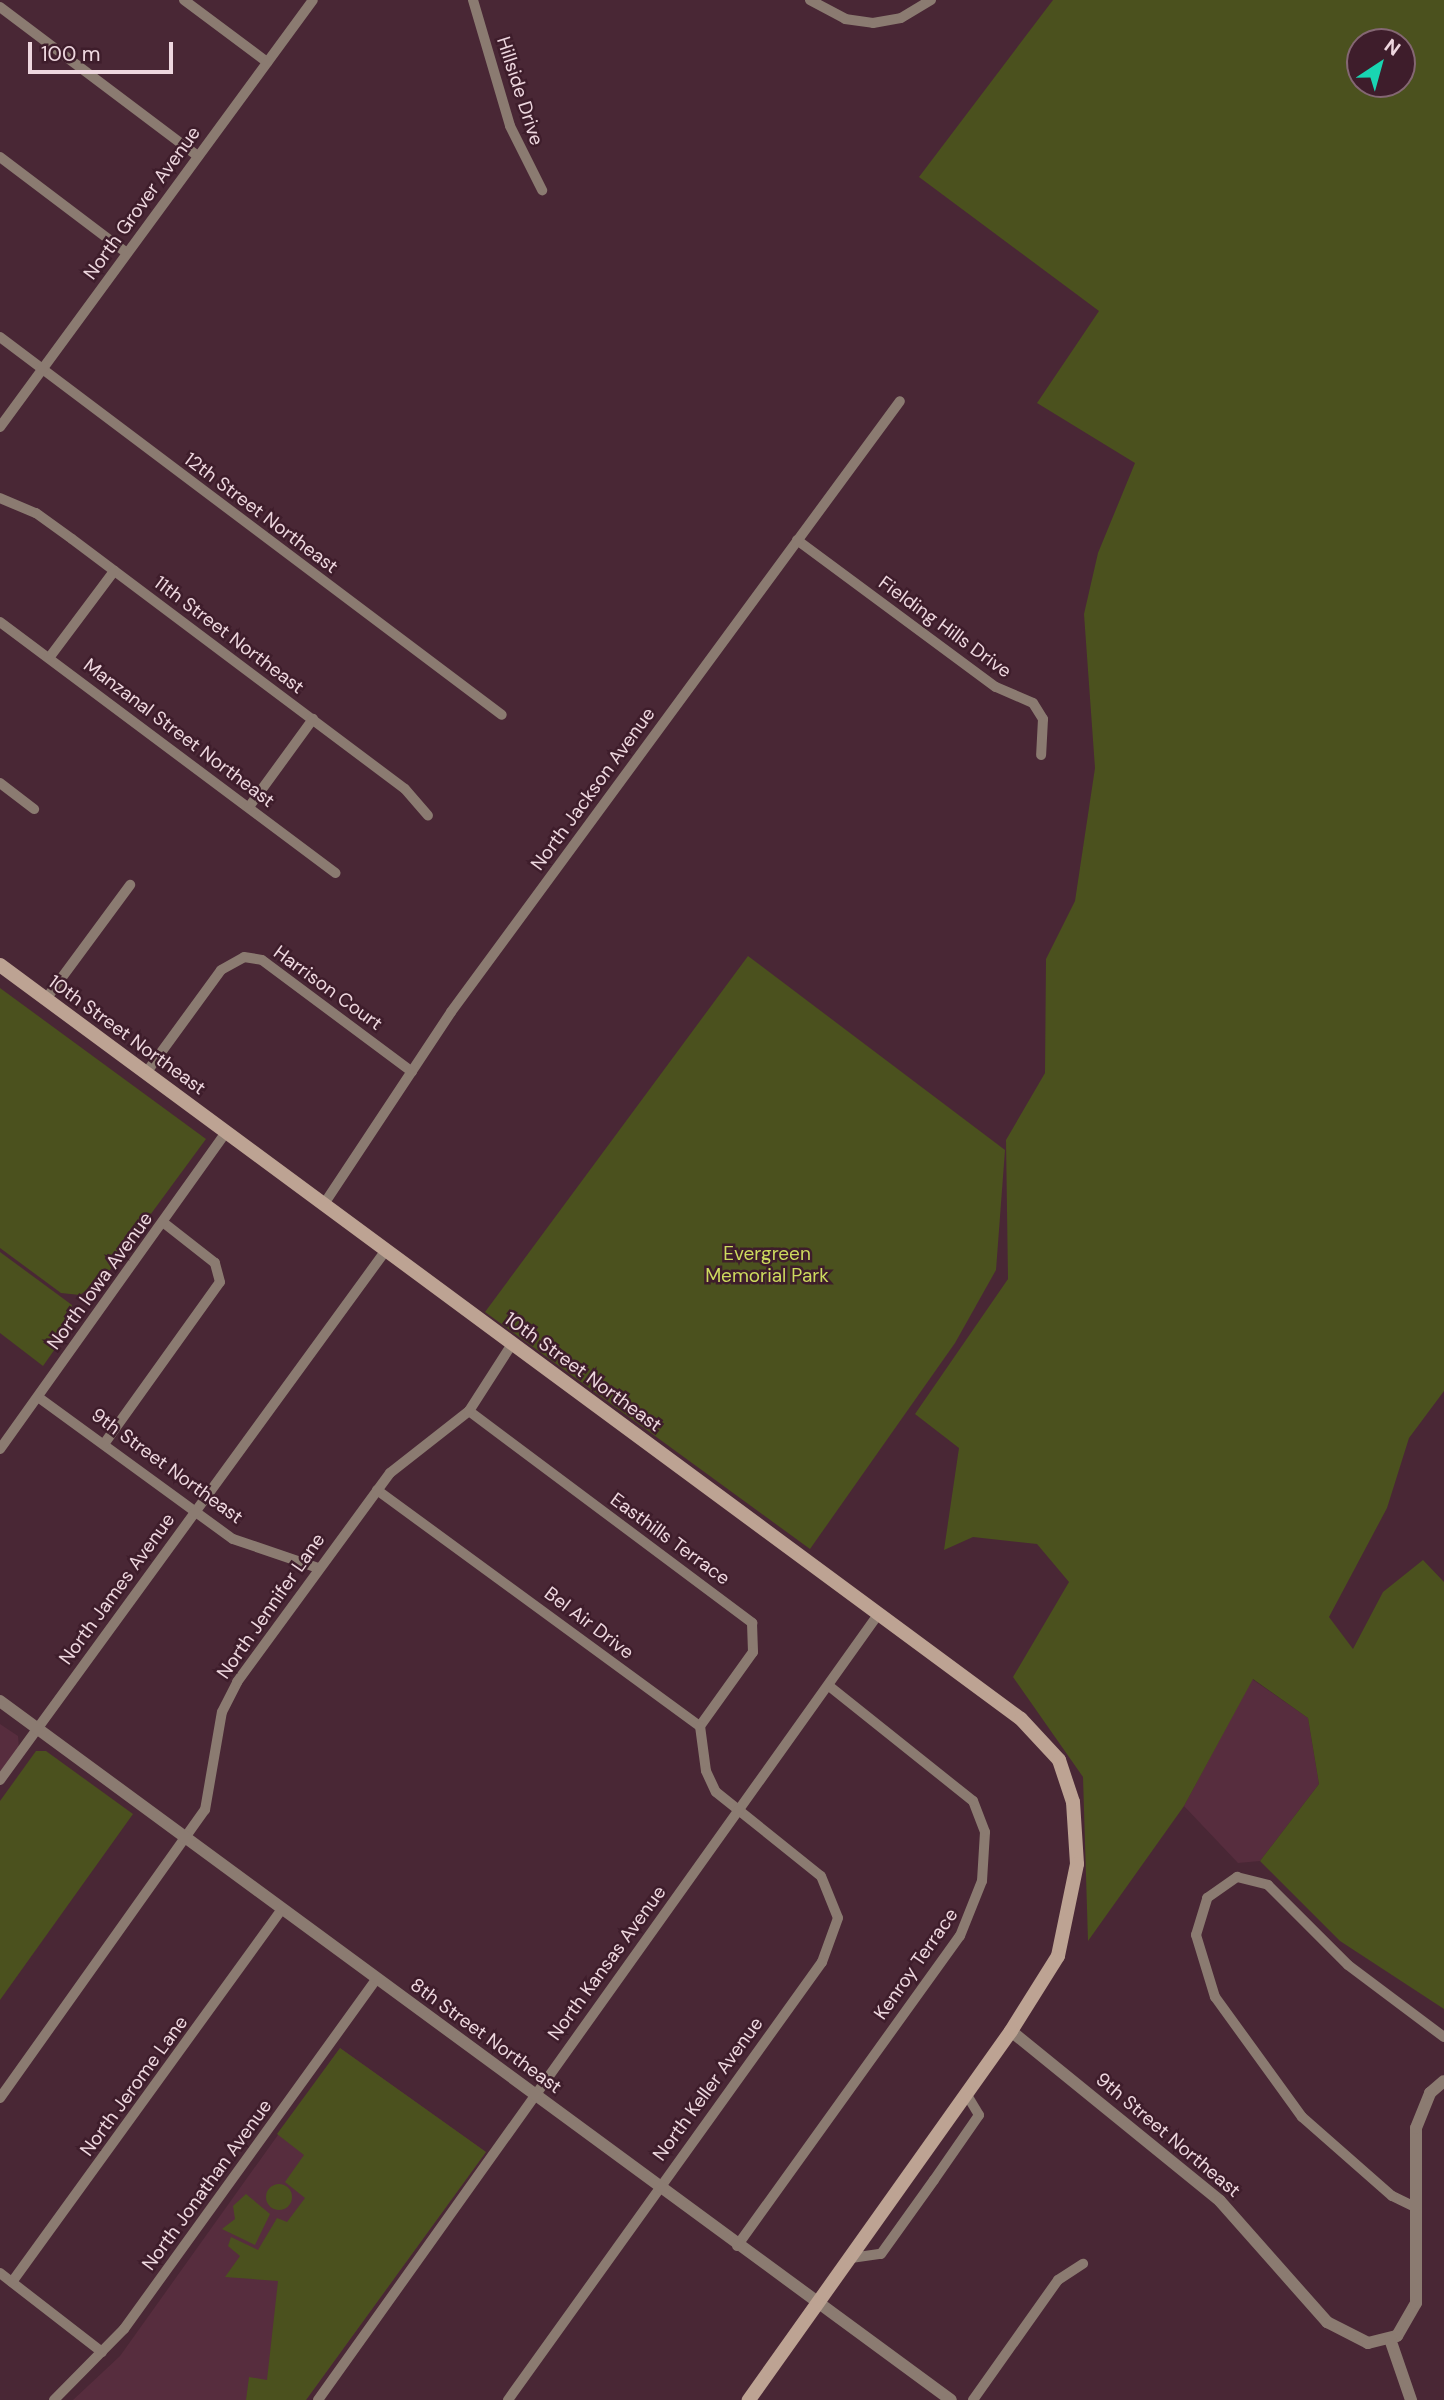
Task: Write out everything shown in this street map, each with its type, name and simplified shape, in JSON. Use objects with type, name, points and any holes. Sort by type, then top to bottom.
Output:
[{"type":"main road","name":"10th Street Northeast","points":[[0,965],[1046,1741],[1068,1780],[1076,1853],[1065,1937],[1011,2031],[749,2400]]},
{"type":"street","points":[[184,0],[267,62]]},
{"type":"street","name":"North Grover Avenue","points":[[0,427],[313,0]]},
{"type":"street","name":"Hillside Drive","points":[[473,0],[510,126],[541,190]]},
{"type":"street","points":[[810,0],[845,19],[873,23],[901,18],[931,0]]},
{"type":"street","points":[[0,7],[198,156]]},
{"type":"street","points":[[0,157],[127,253]]},
{"type":"street","name":"12th Street Northeast","points":[[0,337],[502,715]]},
{"type":"street","name":"North Jackson Avenue","points":[[324,1204],[412,1072],[900,401]]},
{"type":"street","name":"11th Street Northeast","points":[[0,498],[36,513],[405,789],[428,815]]},
{"type":"street","name":"Fielding Hills Drive","points":[[797,540],[996,687],[1033,703],[1043,719],[1041,755]]},
{"type":"street","points":[[49,659],[114,571]]},
{"type":"street","name":"Manzanal Street Northeast","points":[[0,622],[336,873]]},
{"type":"street","points":[[249,807],[313,719]]},
{"type":"street","points":[[0,783],[34,808]]},
{"type":"street","points":[[46,999],[130,885]]},
{"type":"street","name":"Harrison Court","points":[[146,1073],[221,970],[244,957],[262,960],[412,1072]]},
{"type":"street","name":"North Iowa Avenue","points":[[0,1449],[164,1223],[226,1132]]},
{"type":"street","points":[[104,1444],[219,1282],[215,1263],[164,1223]]},
{"type":"street","name":"North James Avenue","points":[[0,1780],[386,1250]]},
{"type":"street","name":"North Jennifer Lane","points":[[0,2098],[185,1839],[210,1799],[229,1698],[318,1568],[377,1490],[404,1457],[469,1411],[512,1344]]},
{"type":"street","name":"9th Street Northeast","points":[[38,1397],[195,1513],[246,1545],[318,1568]]},
{"type":"street","name":"Easthills Terrace","points":[[469,1411],[752,1623],[753,1652],[700,1726]]},
{"type":"street","name":"Bel Air Drive","points":[[377,1490],[700,1726]]},
{"type":"street","name":"North Kansas Avenue","points":[[318,2400],[877,1616]]},
{"type":"street","name":"Kenroy Terrace","points":[[737,2246],[960,1936],[982,1881],[985,1832],[973,1801],[829,1686]]},
{"type":"street","name":"8th Street Northeast","points":[[0,1701],[817,2305],[951,2400]]},
{"type":"street","points":[[700,1726],[709,1780],[739,1811]]},
{"type":"street","name":"North Keller Avenue","points":[[508,2400],[822,1962],[836,1932],[835,1902],[821,1876],[739,1811]]},
{"type":"street","points":[[1417,2208],[1391,2196],[1302,2117],[1206,1982],[1198,1957],[1199,1917],[1208,1898],[1237,1877],[1268,1885],[1348,1965],[1444,2037]]},
{"type":"street","name":"North Jerome Lane","points":[[12,2282],[281,1910]]},
{"type":"street","name":"North Jonathan Avenue","points":[[54,2400],[102,2351],[376,1979]]},
{"type":"street","name":"9th Street Northeast","points":[[1011,2031],[1220,2202],[1336,2330],[1358,2341],[1390,2339]]},
{"type":"street","points":[[1411,2400],[1390,2339],[1404,2329],[1416,2303],[1418,2117],[1444,2081]]},
{"type":"street","points":[[851,2258],[881,2254],[934,2180],[979,2115],[966,2093]]},
{"type":"street","points":[[973,2400],[1058,2280],[1083,2264]]},
{"type":"street","points":[[0,2273],[102,2351]]},
{"type":"shaded area","points":[[1252,1679],[1308,1718],[1319,1784],[1260,1861],[1238,1863],[1184,1806]]},
{"type":"shaded area","points":[[0,1724],[18,1736],[19,1748],[0,1772]]},
{"type":"shaded area","points":[[340,2048],[486,2152],[306,2400],[73,2400],[120,2356]]},
{"type":"green space","points":[[1053,0],[1444,0],[1444,1391],[1409,1438],[1387,1508],[1329,1617],[1353,1649],[1383,1592],[1423,1560],[1444,1582],[1444,2009],[1340,1941],[1260,1861],[1319,1784],[1308,1718],[1253,1679],[1184,1806],[1088,1941],[1083,1777],[1013,1677],[1069,1582],[1037,1544],[973,1537],[944,1550],[959,1448],[915,1414],[1008,1279],[1006,1140],[1045,1073],[1046,959],[1075,901],[1095,768],[1084,614],[1098,553],[1135,463],[1037,403],[1099,311],[919,177]]},
{"type":"green space","name":"Evergreen Memorial Park","points":[[748,956],[1005,1150],[996,1270],[955,1343],[810,1549],[485,1312]]},
{"type":"green space","points":[[0,988],[206,1139],[106,1275],[80,1295],[61,1293],[0,1248]]},
{"type":"green space","points":[[0,1252],[72,1305],[62,1339],[43,1366],[0,1333]]},
{"type":"green space","points":[[36,1751],[46,1751],[133,1814],[0,2000],[0,1801]]},
{"type":"green space","points":[[340,2048],[486,2152],[306,2400],[246,2400],[249,2377],[267,2380],[278,2281],[225,2277],[240,2256],[228,2246],[231,2237],[258,2250],[277,2218],[287,2222],[305,2198],[285,2182],[304,2155],[277,2134]]},
{"type":"green space","points":[[279,2184],[289,2187],[292,2197],[289,2207],[279,2210],[269,2207],[266,2197],[269,2187]]},
{"type":"green space","points":[[246,2194],[270,2214],[255,2245],[222,2229],[235,2219],[233,2206]]}]
